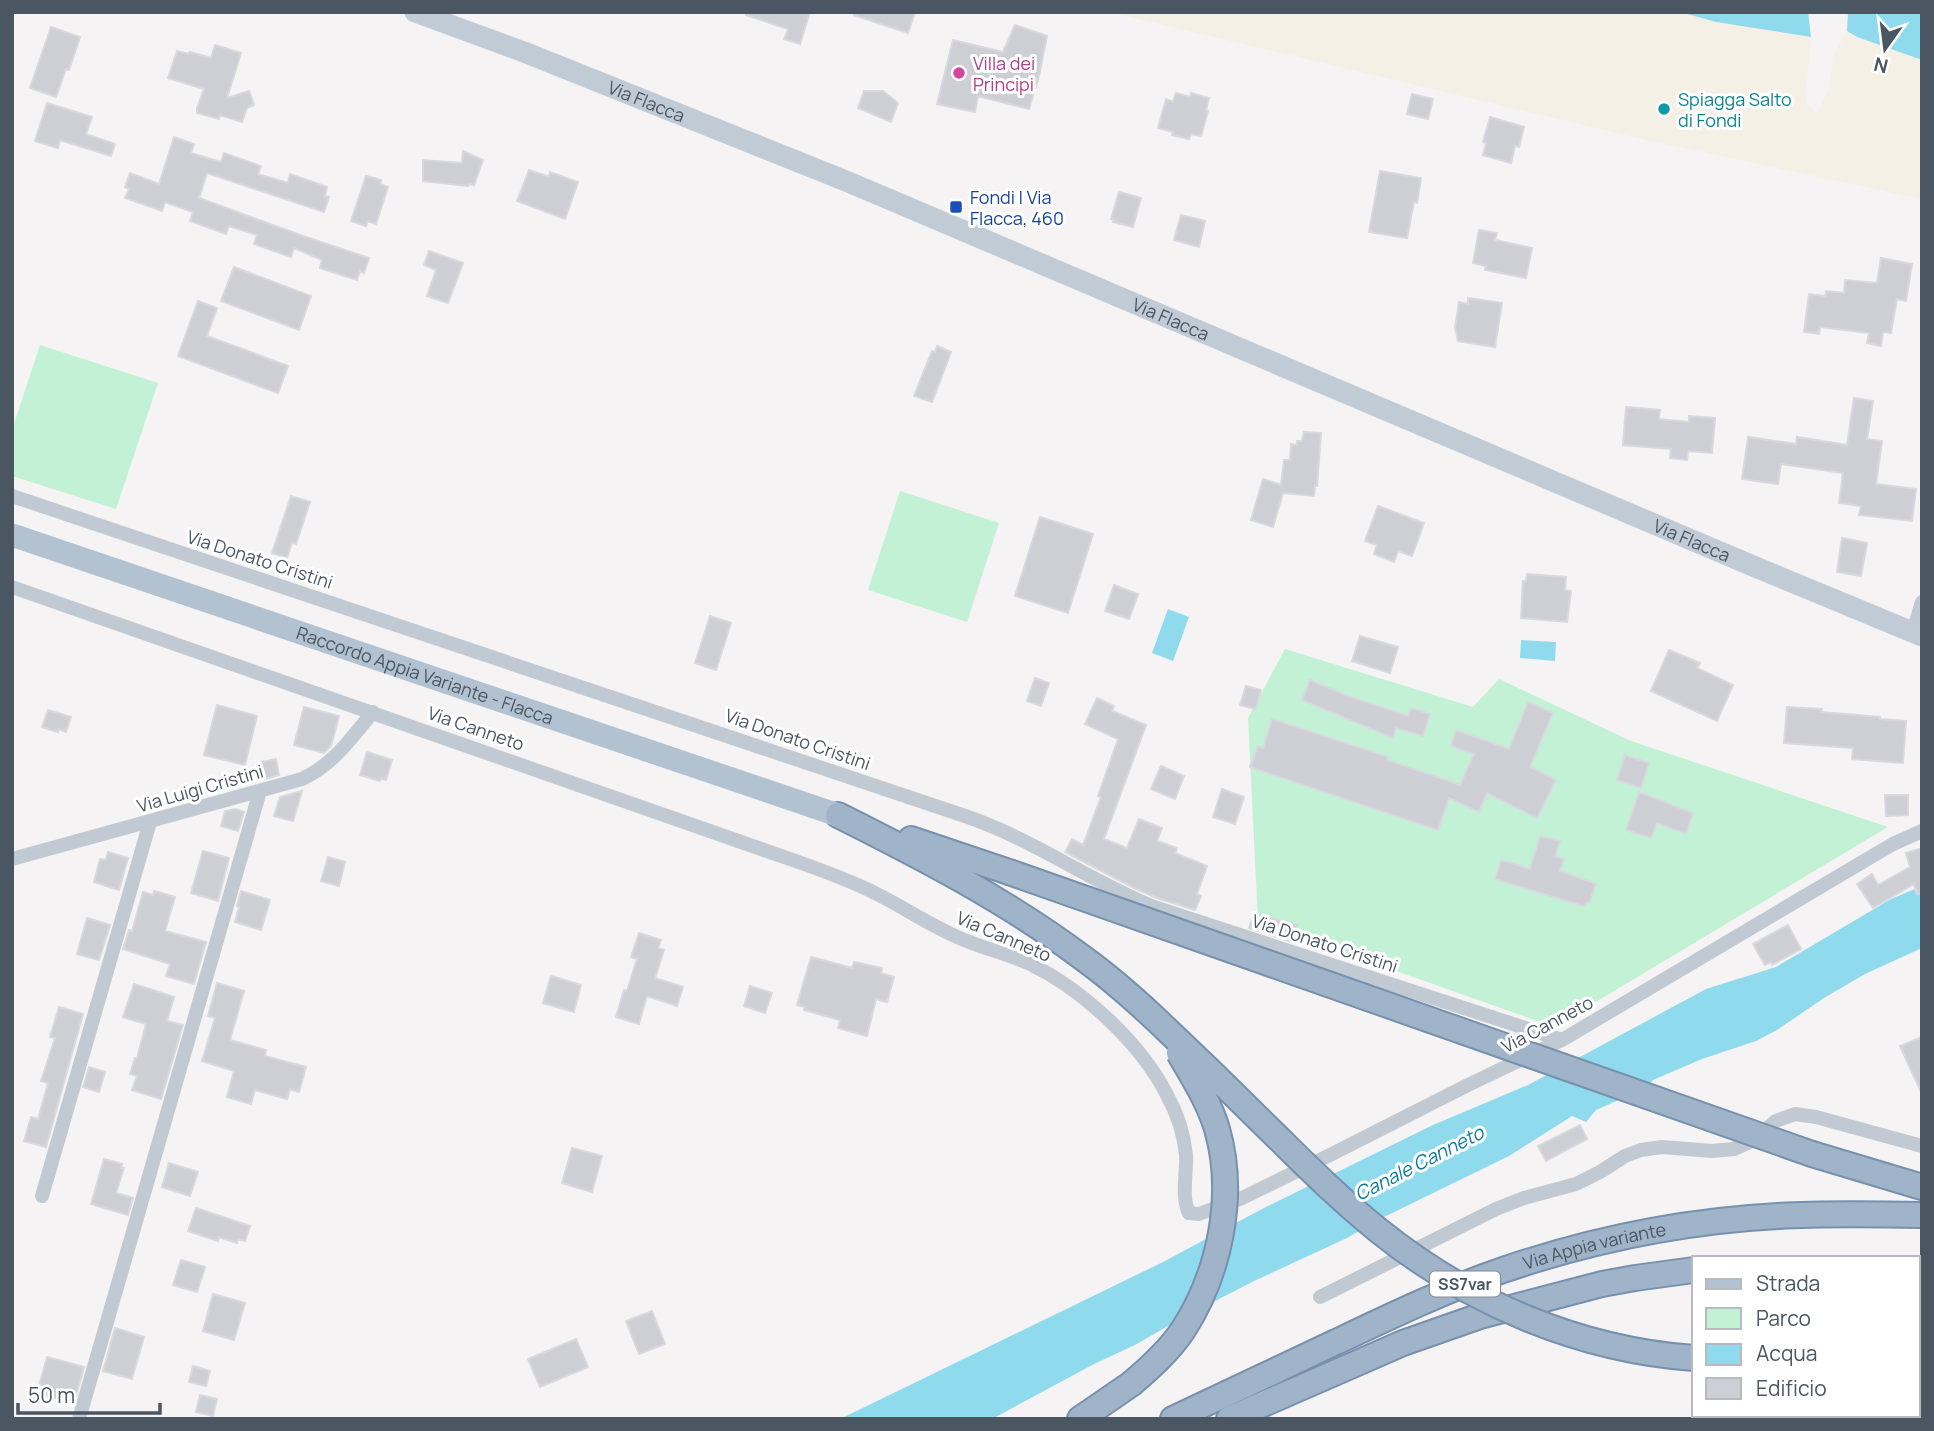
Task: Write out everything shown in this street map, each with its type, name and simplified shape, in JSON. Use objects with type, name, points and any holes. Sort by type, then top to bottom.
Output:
[{"type":"highway","points":[[838,815],[1009,872],[1812,1154],[1922,1187]]},
{"type":"highway","points":[[838,815],[1000,902],[1094,966],[1165,1028],[1330,1189],[1421,1262],[1473,1292],[1553,1328],[1628,1349],[1692,1358]]},
{"type":"highway","points":[[1080,1419],[1131,1384],[1170,1347],[1195,1308],[1214,1261],[1224,1208],[1224,1173],[1217,1129],[1208,1105],[1165,1028]]},
{"type":"highway","name":"Via Appia variante","points":[[1173,1419],[1416,1304],[1488,1275],[1566,1251],[1649,1232],[1750,1218],[1807,1214],[1922,1215]]},
{"type":"highway","name":"SS7var","points":[[1229,1419],[1371,1357],[1469,1319],[1602,1284],[1692,1270]]},
{"type":"main road","name":"Via Flacca","points":[[415,12],[524,52],[846,181],[1917,634]]},
{"type":"main road","name":"Raccordo Appia Variante - Flacca","points":[[12,535],[838,815]]},
{"type":"street","name":"Via Donato Cristini","points":[[12,496],[968,817],[1011,834],[1109,888],[1154,907],[1562,1040]]},
{"type":"street","name":"Via Canneto","points":[[12,587],[825,871],[872,892],[962,940],[1042,970],[1080,996],[1112,1024],[1138,1052],[1161,1084],[1176,1113],[1182,1134],[1186,1156],[1185,1201],[1189,1213],[1194,1214],[1240,1199],[1562,1040],[1893,844],[1922,831]]},
{"type":"street","points":[[1917,634],[1922,603]]},
{"type":"street","name":"Via Luigi Cristini","points":[[12,859],[295,781],[321,768],[338,753],[373,712]]},
{"type":"street","points":[[79,1419],[260,791]]},
{"type":"street","points":[[42,1196],[150,822]]},
{"type":"street","points":[[1320,1297],[1496,1209],[1524,1198],[1576,1184],[1641,1150],[1662,1147],[1712,1151],[1734,1149],[1752,1141],[1776,1121],[1795,1115],[1824,1119],[1922,1146]]},
{"type":"green space","points":[[40,345],[158,383],[116,509],[12,476],[12,430]]},
{"type":"green space","points":[[900,491],[999,523],[967,622],[868,590]]},
{"type":"green space","points":[[1285,649],[1473,707],[1499,679],[1631,741],[1888,827],[1554,1027],[1258,922],[1248,718]]},
{"type":"sand","name":"Spiagga Salto di Fondi","points":[[1109,12],[1680,12],[1716,22],[1811,37],[1807,104],[1817,114],[1828,91],[1835,52],[1847,31],[1922,60],[1922,199],[1651,141]]},
{"type":"water","points":[[1680,12],[1808,12],[1811,37],[1716,22]]},
{"type":"water","points":[[1848,12],[1922,12],[1922,60],[1847,31]]},
{"type":"water","points":[[1168,609],[1189,617],[1173,661],[1152,653]]},
{"type":"water","points":[[1521,640],[1556,642],[1555,661],[1520,658]]},
{"type":"water","name":"Canale Canneto","points":[[1922,886],[1922,948],[1865,974],[1756,1041],[1702,1059],[1653,1080],[1646,1088],[1596,1110],[1586,1122],[1572,1116],[1509,1156],[1347,1238],[1254,1281],[992,1419],[840,1419],[1163,1262],[1262,1209],[1433,1125],[1528,1085],[1706,989],[1776,967],[1891,899]]},
{"type":"building","points":[[747,12],[810,12],[800,44],[784,39],[788,29],[746,15]]},
{"type":"building","points":[[855,12],[915,12],[908,33],[854,15]]},
{"type":"building","points":[[1015,25],[1047,36],[1029,109],[978,96],[975,112],[937,104],[953,40],[1003,52]]},
{"type":"building","points":[[51,27],[80,37],[56,97],[30,88]]},
{"type":"building","points":[[215,45],[241,53],[227,98],[249,91],[254,105],[247,108],[242,122],[220,115],[219,119],[197,113],[204,89],[168,78],[177,51],[211,58]]},
{"type":"building","points":[[864,91],[883,91],[898,103],[891,122],[858,108]]},
{"type":"building","points":[[1176,93],[1190,97],[1191,93],[1209,98],[1201,136],[1191,134],[1189,139],[1158,128],[1166,99],[1173,102]]},
{"type":"building","points":[[1412,94],[1433,99],[1428,119],[1407,114]]},
{"type":"building","points":[[47,103],[92,117],[86,134],[115,144],[111,156],[60,140],[58,148],[35,141]]},
{"type":"building","points":[[1490,117],[1524,127],[1511,163],[1483,155],[1486,143],[1483,142]]},
{"type":"building","points":[[174,137],[194,144],[191,153],[221,162],[224,153],[261,166],[258,174],[288,183],[290,174],[327,187],[325,196],[329,197],[324,212],[207,173],[199,198],[369,258],[364,273],[360,271],[357,280],[320,268],[322,260],[294,248],[291,257],[254,244],[257,235],[229,226],[226,234],[190,221],[193,212],[165,202],[162,211],[125,198],[129,189],[125,187],[130,173],[159,184]]},
{"type":"building","points":[[463,151],[483,160],[474,185],[423,181],[423,160],[462,163]]},
{"type":"building","points":[[529,170],[549,177],[550,172],[578,182],[565,219],[517,201]]},
{"type":"building","points":[[1380,171],[1421,178],[1407,238],[1369,232]]},
{"type":"building","points":[[366,176],[381,180],[380,184],[388,187],[376,224],[368,221],[366,226],[351,221]]},
{"type":"building","points":[[1119,192],[1141,198],[1133,227],[1113,222],[1111,219]]},
{"type":"building","points":[[1181,215],[1205,221],[1199,247],[1174,240]]},
{"type":"building","points":[[1479,230],[1497,233],[1495,240],[1532,248],[1526,278],[1485,270],[1486,266],[1473,263]]},
{"type":"building","points":[[429,251],[463,263],[448,303],[427,296],[436,270],[424,265]]},
{"type":"building","points":[[1881,258],[1912,264],[1906,301],[1897,299],[1891,333],[1883,332],[1881,346],[1867,343],[1869,333],[1820,327],[1819,334],[1804,332],[1809,294],[1825,296],[1826,291],[1844,293],[1845,280],[1877,283]]},
{"type":"building","points":[[234,267],[311,296],[299,330],[221,301]]},
{"type":"building","points":[[1468,298],[1502,303],[1495,347],[1458,341],[1455,328],[1459,302],[1468,304]]},
{"type":"building","points":[[198,301],[217,308],[207,336],[288,366],[278,393],[178,356]]},
{"type":"building","points":[[937,346],[951,352],[932,402],[914,396],[932,351],[935,352]]},
{"type":"building","points":[[1854,398],[1873,401],[1867,439],[1882,441],[1876,484],[1916,489],[1912,521],[1859,515],[1861,506],[1839,503],[1843,473],[1781,464],[1778,484],[1742,479],[1748,437],[1796,444],[1797,437],[1847,445]]},
{"type":"building","points":[[1626,407],[1660,410],[1659,419],[1689,422],[1689,416],[1715,418],[1712,453],[1688,451],[1687,460],[1670,458],[1671,449],[1623,445]]},
{"type":"building","points":[[1304,432],[1321,433],[1314,496],[1283,493],[1273,527],[1251,520],[1263,479],[1281,485],[1284,460],[1290,460],[1291,444],[1297,445],[1297,441],[1302,441]]},
{"type":"building","points":[[291,496],[310,502],[296,544],[292,542],[287,558],[272,553]]},
{"type":"building","points":[[1378,506],[1424,523],[1412,556],[1398,551],[1394,562],[1374,554],[1377,545],[1365,541]]},
{"type":"building","points":[[1040,517],[1093,534],[1068,613],[1015,596]]},
{"type":"building","points":[[1842,538],[1867,543],[1861,576],[1837,572]]},
{"type":"building","points":[[1527,574],[1566,577],[1565,590],[1571,591],[1567,622],[1521,618],[1523,581],[1526,581]]},
{"type":"building","points":[[1114,585],[1138,594],[1129,619],[1105,611]]},
{"type":"building","points":[[710,616],[731,623],[716,670],[695,663]]},
{"type":"building","points":[[1360,636],[1398,647],[1390,673],[1352,661]]},
{"type":"building","points":[[1669,650],[1700,663],[1697,668],[1733,685],[1717,721],[1651,691]]},
{"type":"building","points":[[1035,678],[1049,683],[1041,706],[1027,701]]},
{"type":"building","points":[[1310,680],[1408,716],[1411,708],[1430,714],[1423,736],[1396,728],[1393,738],[1302,700]]},
{"type":"building","points":[[1246,686],[1261,690],[1256,709],[1240,705]]},
{"type":"building","points":[[1097,698],[1114,706],[1112,711],[1146,725],[1104,839],[1127,848],[1139,819],[1162,828],[1157,841],[1177,848],[1175,853],[1207,866],[1197,894],[1201,896],[1195,910],[1134,888],[1065,852],[1072,839],[1083,845],[1118,739],[1085,724]]},
{"type":"building","points":[[1528,702],[1553,713],[1530,767],[1556,780],[1537,818],[1487,793],[1479,812],[1449,798],[1438,830],[1250,767],[1258,746],[1263,748],[1272,719],[1388,757],[1387,760],[1460,785],[1474,754],[1451,746],[1456,730],[1509,749]]},
{"type":"building","points":[[217,705],[257,716],[245,765],[204,755]]},
{"type":"building","points":[[304,707],[339,716],[331,746],[324,753],[294,745]]},
{"type":"building","points":[[1787,707],[1822,709],[1821,712],[1906,721],[1903,763],[1852,759],[1853,748],[1784,743]]},
{"type":"building","points":[[48,710],[71,717],[66,732],[42,727]]},
{"type":"building","points":[[367,752],[392,760],[386,780],[381,778],[380,781],[360,775]]},
{"type":"building","points":[[1625,755],[1649,763],[1641,788],[1617,780]]},
{"type":"building","points":[[276,759],[279,775],[262,780],[258,763]]},
{"type":"building","points":[[1161,766],[1184,776],[1175,799],[1151,789]]},
{"type":"building","points":[[1222,789],[1244,797],[1235,824],[1213,817]]},
{"type":"building","points":[[302,791],[293,821],[274,816],[280,797]]},
{"type":"building","points":[[1639,792],[1693,813],[1686,834],[1657,823],[1651,838],[1626,830]]},
{"type":"building","points":[[1885,795],[1908,795],[1908,815],[1886,816]]},
{"type":"building","points":[[235,809],[244,812],[238,831],[221,826],[225,811]]},
{"type":"building","points":[[1540,836],[1560,841],[1555,856],[1564,859],[1560,871],[1596,884],[1590,901],[1583,906],[1495,879],[1501,860],[1530,869]]},
{"type":"building","points":[[1922,848],[1922,893],[1917,894],[1914,884],[1873,908],[1857,884],[1872,874],[1878,885],[1910,867],[1906,853]]},
{"type":"building","points":[[203,851],[229,858],[218,901],[191,893]]},
{"type":"building","points":[[108,852],[128,858],[119,890],[94,882],[100,859],[106,860]]},
{"type":"building","points":[[328,857],[345,862],[339,886],[321,881]]},
{"type":"building","points":[[154,891],[175,897],[165,931],[206,942],[194,984],[166,976],[170,964],[123,949],[129,930],[132,931],[143,892],[153,895]]},
{"type":"building","points":[[241,891],[270,900],[261,930],[235,922]]},
{"type":"building","points":[[1254,913],[1297,925],[1292,942],[1249,928]]},
{"type":"building","points":[[87,918],[110,925],[99,960],[77,954]]},
{"type":"building","points":[[1788,925],[1801,949],[1772,965],[1771,962],[1765,965],[1753,944]]},
{"type":"building","points":[[639,933],[661,940],[658,948],[664,950],[655,978],[683,987],[677,1006],[647,996],[639,1024],[616,1017],[637,959],[631,957]]},
{"type":"building","points":[[811,957],[852,968],[854,962],[882,968],[881,973],[894,977],[887,1002],[876,999],[867,1036],[838,1028],[840,1020],[804,1010],[805,1007],[797,1005]]},
{"type":"building","points":[[551,976],[581,985],[574,1012],[543,1003]]},
{"type":"building","points":[[217,983],[244,991],[230,1040],[266,1050],[265,1056],[306,1067],[299,1092],[290,1089],[287,1099],[255,1090],[251,1104],[227,1097],[234,1071],[202,1061],[215,1018],[208,1016]]},
{"type":"building","points":[[134,984],[174,997],[167,1021],[183,1025],[161,1099],[132,1090],[137,1076],[130,1074],[146,1024],[123,1017]]},
{"type":"building","points":[[750,986],[772,993],[765,1013],[744,1006]]},
{"type":"building","points":[[59,1007],[83,1014],[46,1147],[24,1141],[31,1117],[38,1119],[48,1083],[41,1081],[55,1038],[50,1037]]},
{"type":"building","points":[[1922,1037],[1922,1094],[1900,1046]]},
{"type":"building","points":[[89,1067],[105,1072],[99,1092],[83,1087]]},
{"type":"building","points":[[1580,1125],[1587,1139],[1546,1161],[1538,1146]]},
{"type":"building","points":[[572,1148],[602,1156],[592,1192],[562,1183]]},
{"type":"building","points":[[104,1159],[122,1164],[121,1168],[124,1168],[116,1193],[133,1198],[128,1215],[91,1204]]},
{"type":"building","points":[[169,1163],[198,1172],[190,1196],[162,1187]]},
{"type":"building","points":[[196,1208],[250,1226],[245,1241],[238,1239],[237,1243],[219,1237],[218,1241],[188,1231]]},
{"type":"building","points":[[181,1260],[205,1267],[197,1292],[173,1285]]},
{"type":"building","points":[[213,1294],[245,1303],[234,1340],[203,1331]]},
{"type":"building","points":[[652,1311],[665,1344],[639,1354],[626,1321]]},
{"type":"building","points":[[115,1328],[144,1337],[132,1379],[103,1371]]},
{"type":"building","points":[[576,1339],[588,1367],[540,1387],[528,1359]]},
{"type":"building","points":[[47,1357],[84,1367],[74,1403],[41,1394],[43,1387],[39,1386]]},
{"type":"building","points":[[193,1366],[210,1371],[206,1386],[189,1382]]},
{"type":"building","points":[[200,1395],[217,1399],[213,1416],[196,1412]]},
{"type":"place","name":"Villa dei Principi","points":[[959,73]]},
{"type":"place","name":"Spiagga Salto di Fondi","points":[[1664,109]]},
{"type":"place","name":"Fondi | Via Flacca, 460","points":[[956,207]]}]
